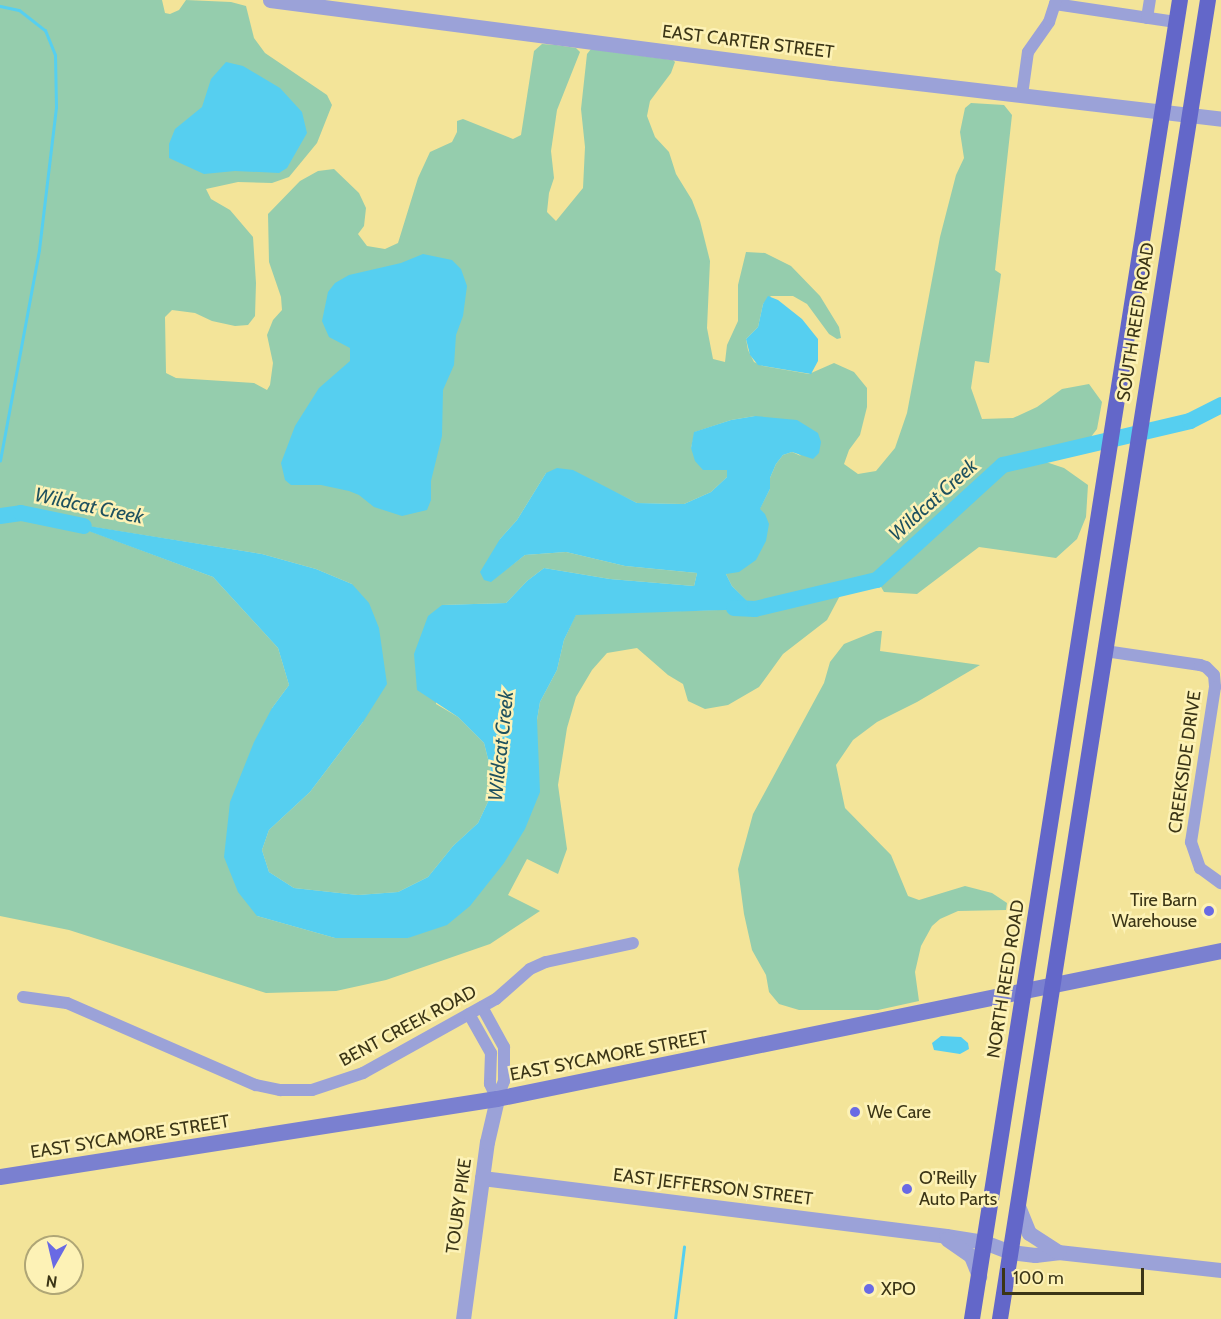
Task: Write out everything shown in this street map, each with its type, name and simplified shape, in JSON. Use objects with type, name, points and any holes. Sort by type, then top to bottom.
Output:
[{"type":"main road","name":"SOUTH REED ROAD","points":[[1078,645],[1180,0]]},
{"type":"main road","name":"SOUTH REED ROAD","points":[[1105,651],[1208,0]]},
{"type":"main road","name":"NORTH REED ROAD","points":[[972,1319],[1078,645]]},
{"type":"main road","points":[[1000,1319],[1105,651]]},
{"type":"main road","name":"EAST SYCAMORE STREET","points":[[0,1177],[497,1099],[1221,951]]},
{"type":"street","name":"EAST CARTER STREET","points":[[270,0],[1221,119]]},
{"type":"street","points":[[1147,18],[1150,0]]},
{"type":"street","points":[[1022,95],[1028,52],[1049,22],[1056,2],[1176,22]]},
{"type":"street","name":"CREEKSIDE DRIVE","points":[[1105,651],[1200,665],[1214,675],[1215,687],[1191,842],[1195,860],[1200,868],[1221,883]]},
{"type":"street","name":"BENT CREEK ROAD","points":[[23,997],[67,1003],[256,1085],[280,1090],[312,1090],[363,1073],[482,1007],[496,999],[530,969],[546,962],[633,943]]},
{"type":"street","name":"TOUBY PIKE","points":[[463,1319],[482,1178],[497,1099],[504,1081],[504,1047],[482,1007]]},
{"type":"street","name":"TOUBY PIKE","points":[[469,1014],[491,1053],[490,1084],[497,1099]]},
{"type":"street","name":"EAST JEFFERSON STREET","points":[[482,1178],[939,1235],[984,1242],[1010,1252],[1035,1255],[1058,1252],[1221,1270]]},
{"type":"street","name":"EAST JEFFERSON STREET","points":[[1018,1206],[1029,1233],[1058,1252]]},
{"type":"street","name":"EAST JEFFERSON STREET","points":[[939,1235],[970,1256],[979,1276]]},
{"type":"green space","points":[[0,0],[162,0],[165,13],[170,14],[179,10],[186,0],[231,2],[246,6],[254,38],[265,53],[327,95],[332,105],[317,143],[289,177],[272,183],[238,182],[206,189],[211,199],[230,210],[253,237],[256,283],[255,316],[248,325],[235,326],[212,321],[195,313],[172,310],[165,317],[166,373],[176,378],[254,383],[267,390],[270,385],[273,363],[267,335],[273,320],[282,310],[281,297],[269,262],[268,214],[300,181],[318,171],[334,169],[359,193],[366,208],[364,226],[358,234],[367,246],[385,249],[398,243],[418,178],[430,152],[452,142],[457,132],[457,121],[463,119],[513,139],[521,135],[534,51],[542,44],[576,48],[580,52],[557,110],[551,151],[554,178],[549,193],[547,212],[556,221],[583,188],[585,147],[581,109],[587,54],[591,49],[673,60],[675,62],[671,73],[650,101],[647,116],[655,137],[669,152],[676,174],[692,200],[700,221],[710,261],[707,328],[713,359],[725,362],[727,345],[738,321],[738,285],[746,252],[765,253],[791,266],[820,296],[839,327],[841,338],[837,339],[829,334],[807,304],[793,296],[771,296],[763,304],[758,327],[746,339],[748,350],[754,362],[763,366],[809,374],[834,363],[854,372],[867,388],[867,407],[860,435],[849,450],[844,464],[858,474],[876,471],[895,448],[907,413],[940,237],[956,175],[964,158],[960,132],[965,108],[971,103],[1004,105],[1012,115],[995,270],[1001,274],[989,363],[975,361],[971,388],[982,419],[1013,418],[1037,407],[1062,389],[1089,384],[1102,402],[1097,429],[1084,446],[1034,458],[1064,468],[1088,485],[1086,517],[1077,539],[1056,558],[979,547],[917,594],[884,592],[877,580],[844,588],[827,620],[783,654],[759,687],[728,705],[705,709],[688,701],[683,684],[668,675],[637,648],[607,653],[592,670],[576,697],[567,728],[558,785],[567,849],[558,874],[527,859],[508,895],[540,911],[490,944],[386,980],[336,991],[266,993],[69,930],[0,916]],"holes":[[[755,416],[801,456],[792,452],[783,455],[776,464],[770,478],[770,489],[726,574],[732,586],[754,609],[576,614],[564,640],[557,670],[540,702],[537,720],[537,754],[408,938],[335,938],[257,916],[272,708],[289,685],[278,648],[213,577],[68,523],[262,554],[316,569],[352,584],[363,722],[310,792],[269,830],[262,850],[269,872],[294,888],[358,895],[398,892],[428,877],[453,846],[478,823],[495,787],[484,743],[458,717],[436,704],[442,605],[506,603],[527,581],[544,568],[610,579],[694,586],[697,573],[625,566],[566,552],[525,555],[491,581],[500,539],[517,520],[546,473],[594,482],[637,503],[684,504],[711,492],[727,477],[727,470],[691,448],[695,432],[731,420]]]},
{"type":"green space","points":[[876,631],[882,631],[880,651],[980,665],[917,702],[877,722],[853,740],[836,765],[845,808],[891,855],[908,896],[919,900],[965,886],[992,893],[1007,903],[1006,910],[958,911],[940,919],[932,926],[921,946],[915,972],[919,1001],[878,1010],[799,1010],[779,1004],[769,992],[766,975],[752,950],[738,869],[753,814],[824,683],[830,662],[844,644]]},
{"type":"water","points":[[226,62],[243,66],[280,88],[302,112],[307,133],[287,168],[279,173],[235,171],[204,174],[169,158],[169,144],[175,129],[202,107],[211,79]]},
{"type":"water","points":[[423,254],[452,260],[461,269],[467,286],[463,316],[456,335],[454,365],[443,390],[442,436],[431,481],[431,500],[427,510],[402,516],[374,507],[359,495],[349,491],[321,485],[291,485],[285,480],[281,463],[295,426],[319,388],[350,361],[350,348],[329,337],[322,321],[328,292],[335,283],[349,275],[401,263]]},
{"type":"water","points":[[768,296],[778,300],[802,319],[818,339],[818,361],[811,374],[758,365],[750,355],[746,339],[758,327],[763,304]]},
{"type":"water","points":[[755,416],[797,420],[818,433],[821,442],[819,453],[813,459],[792,452],[783,455],[776,464],[770,478],[770,489],[760,509],[769,524],[766,541],[756,560],[739,572],[726,574],[732,586],[755,609],[576,615],[564,640],[557,670],[540,702],[537,720],[540,792],[525,829],[504,863],[470,906],[447,925],[408,938],[335,938],[257,916],[238,892],[224,857],[230,802],[254,742],[272,708],[289,685],[278,648],[213,577],[64,522],[262,554],[316,569],[352,584],[369,603],[379,628],[387,684],[363,722],[310,792],[269,830],[262,850],[269,872],[294,888],[358,895],[398,892],[428,877],[453,846],[478,823],[495,787],[484,743],[458,717],[417,690],[414,654],[428,616],[442,605],[506,603],[527,581],[544,568],[610,579],[694,586],[697,573],[625,566],[566,552],[525,555],[491,582],[484,580],[480,572],[500,539],[517,520],[546,473],[557,468],[573,470],[637,503],[684,504],[711,492],[727,477],[727,470],[703,470],[695,461],[691,448],[694,432],[731,420]]},
{"type":"water","points":[[941,1036],[961,1037],[968,1043],[969,1049],[960,1054],[934,1050],[932,1043]]},
{"type":"waterway","points":[[0,6],[19,10],[45,30],[55,55],[56,107],[39,250],[0,460]]},
{"type":"waterway","name":"Wildcat Creek","points":[[734,608],[755,609],[877,580],[1003,465],[1190,421],[1221,405]]},
{"type":"waterway","name":"Wildcat Creek","points":[[0,516],[21,513],[84,526]]},
{"type":"waterway","points":[[675,1319],[684,1247]]},
{"type":"place","name":"Tire Barn Warehouse","points":[[1209,911]]},
{"type":"place","name":"We Care","points":[[855,1112]]},
{"type":"place","name":"O'Reilly Auto Parts","points":[[907,1189]]},
{"type":"place","name":"XPO","points":[[869,1289]]}]
